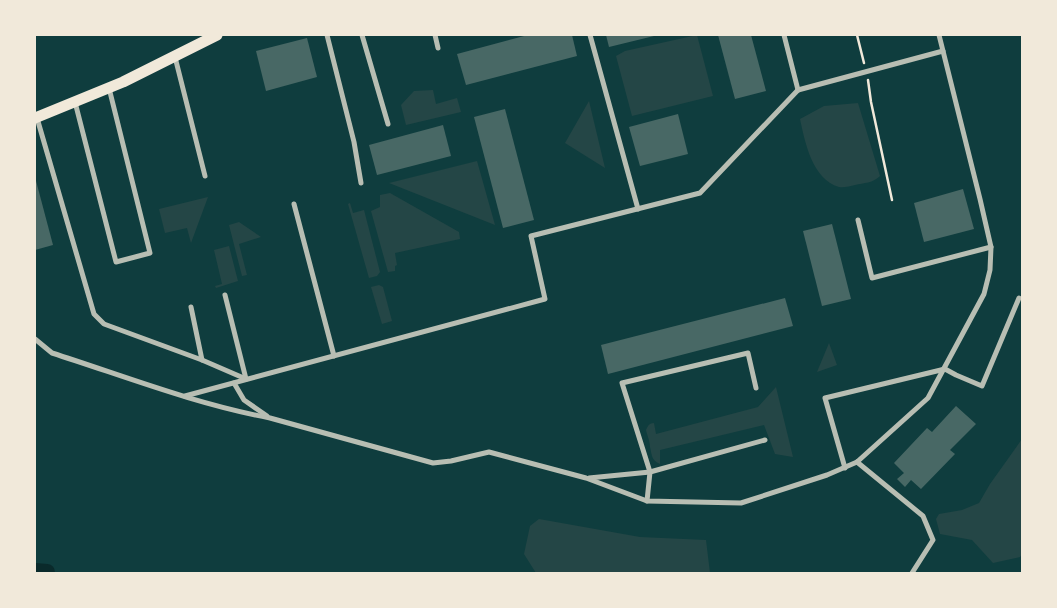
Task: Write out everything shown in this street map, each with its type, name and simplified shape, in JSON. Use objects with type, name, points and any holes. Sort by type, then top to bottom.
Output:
[{"type":"main road","points":[[36,118],[109,88],[217,35]]},
{"type":"street","points":[[327,35],[354,142],[361,183]]},
{"type":"street","points":[[362,35],[388,124]]},
{"type":"street","points":[[435,35],[438,48]]},
{"type":"street","points":[[590,35],[638,209]]},
{"type":"street","points":[[784,35],[798,90]]},
{"type":"street","points":[[35,339],[52,353],[184,396],[433,463],[489,452],[586,478],[647,501],[741,503],[827,476],[856,462],[928,398],[984,294],[990,270],[990,247],[980,199],[939,35]]},
{"type":"street","points":[[184,396],[545,299],[531,236],[700,193],[798,90],[942,51]]},
{"type":"street","points":[[175,57],[205,176]]},
{"type":"street","points":[[75,102],[116,262],[150,253],[109,88]]},
{"type":"street","points":[[36,118],[94,314],[104,324],[202,360],[246,379]]},
{"type":"street","points":[[294,204],[334,356]]},
{"type":"street","points":[[858,220],[872,278],[990,247]]},
{"type":"street","points":[[225,295],[246,379]]},
{"type":"street","points":[[845,468],[825,398],[945,369],[982,386],[1019,298]]},
{"type":"street","points":[[191,307],[202,360]]},
{"type":"street","points":[[647,501],[650,472],[622,383],[748,353],[756,388]]},
{"type":"street","points":[[234,383],[244,400],[270,418]]},
{"type":"street","points":[[586,478],[650,472],[765,440]]},
{"type":"street","points":[[856,462],[923,516],[933,540],[912,573]]},
{"type":"path","points":[[870,92],[892,200]]},
{"type":"shaded area","points":[[697,35],[713,96],[632,116],[616,56],[625,51]]},
{"type":"shaded area","points":[[433,90],[436,104],[457,98],[461,112],[406,125],[401,105],[414,91]]},
{"type":"shaded area","points":[[589,101],[605,168],[565,143]]},
{"type":"shaded area","points":[[858,103],[880,176],[868,182],[839,187],[830,183],[816,168],[807,149],[800,119],[824,106]]},
{"type":"shaded area","points":[[477,161],[495,225],[389,183]]},
{"type":"shaded area","points":[[390,193],[459,232],[460,239],[395,253],[397,265],[395,266],[395,271],[388,272],[371,211],[380,207],[380,195]]},
{"type":"shaded area","points":[[208,197],[191,243],[187,228],[165,233],[159,209]]},
{"type":"shaded area","points":[[350,203],[353,213],[364,210],[380,272],[377,276],[369,278],[348,204]]},
{"type":"shaded area","points":[[239,222],[261,237],[239,244],[247,275],[242,276],[229,225]]},
{"type":"shaded area","points":[[229,246],[238,281],[216,288],[215,286],[222,284],[214,250]]},
{"type":"shaded area","points":[[379,285],[383,287],[392,321],[382,324],[371,287]]},
{"type":"shaded area","points":[[829,343],[837,365],[817,372]]},
{"type":"shaded area","points":[[776,387],[793,457],[775,454],[764,425],[660,450],[660,464],[653,459],[646,430],[650,424],[654,423],[656,434],[758,407]]},
{"type":"shaded area","points":[[1022,439],[1022,554],[1020,557],[993,563],[972,540],[940,534],[936,519],[939,514],[962,510],[979,503]]},
{"type":"shaded area","points":[[539,519],[640,537],[706,540],[710,573],[536,573],[524,554],[530,526]]},
{"type":"building","points":[[528,35],[572,35],[577,56],[466,85],[457,54]]},
{"type":"building","points":[[606,35],[654,35],[654,36],[609,47]]},
{"type":"building","points":[[718,35],[751,35],[766,91],[735,99]]},
{"type":"building","points":[[307,38],[317,77],[266,91],[256,51]]},
{"type":"building","points":[[505,109],[534,220],[503,228],[474,117]]},
{"type":"building","points":[[678,114],[688,154],[640,166],[629,127]]},
{"type":"building","points":[[443,125],[451,156],[377,175],[369,145]]},
{"type":"building","points":[[35,177],[53,245],[35,250]]},
{"type":"building","points":[[963,189],[974,229],[924,242],[914,203]]},
{"type":"building","points":[[832,224],[851,299],[822,306],[803,231]]},
{"type":"building","points":[[785,298],[793,326],[608,374],[601,345]]},
{"type":"building","points":[[956,406],[976,424],[950,450],[955,454],[921,489],[911,480],[905,487],[897,479],[904,473],[894,463],[927,428],[932,432]]},
{"type":"waterway","points":[[35,571],[47,572]]}]
